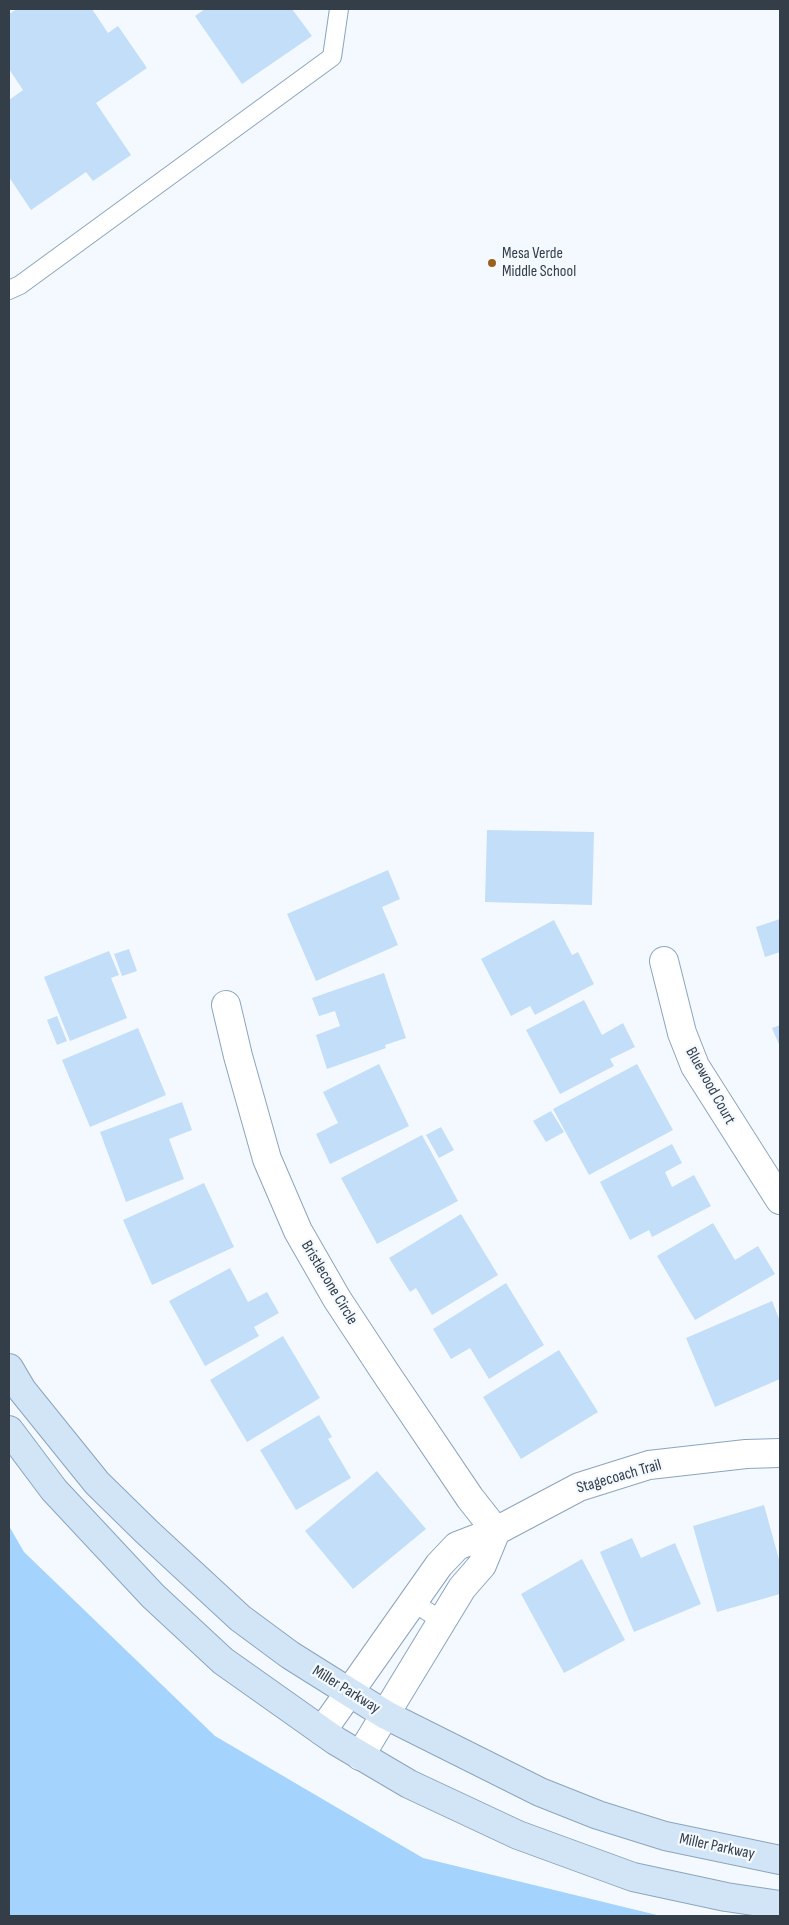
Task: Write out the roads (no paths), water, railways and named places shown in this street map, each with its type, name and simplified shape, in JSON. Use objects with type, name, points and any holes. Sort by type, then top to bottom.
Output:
[{"type":"street","name":"Bluewood Court","points":[[664,961],[682,1033],[695,1066],[780,1200]]},
{"type":"street","name":"Bristlecone Circle","points":[[226,1005],[238,1056],[268,1160],[298,1231],[337,1299],[385,1372],[470,1498],[496,1531]]},
{"type":"street","name":"Miller Parkway","points":[[9,1368],[22,1390],[97,1483],[147,1532],[240,1618],[290,1654],[349,1692],[386,1715],[540,1792],[598,1815],[665,1836],[780,1860]]},
{"type":"street","points":[[9,1430],[54,1490],[153,1596],[223,1661],[360,1756],[408,1784],[472,1816],[624,1874],[726,1897],[780,1905]]},
{"type":"street","name":"Stagecoach Trail","points":[[322,1731],[439,1565],[456,1546],[496,1531],[579,1487],[649,1465],[780,1452]]},
{"type":"street","points":[[360,1756],[462,1588],[482,1566],[496,1531]]},
{"type":"lane","points":[[9,290],[20,285],[332,57],[339,9]]},
{"type":"lane","points":[[413,1602],[442,1622]]},
{"type":"place","name":"Mesa Verde Middle School","points":[[492,263]]}]
